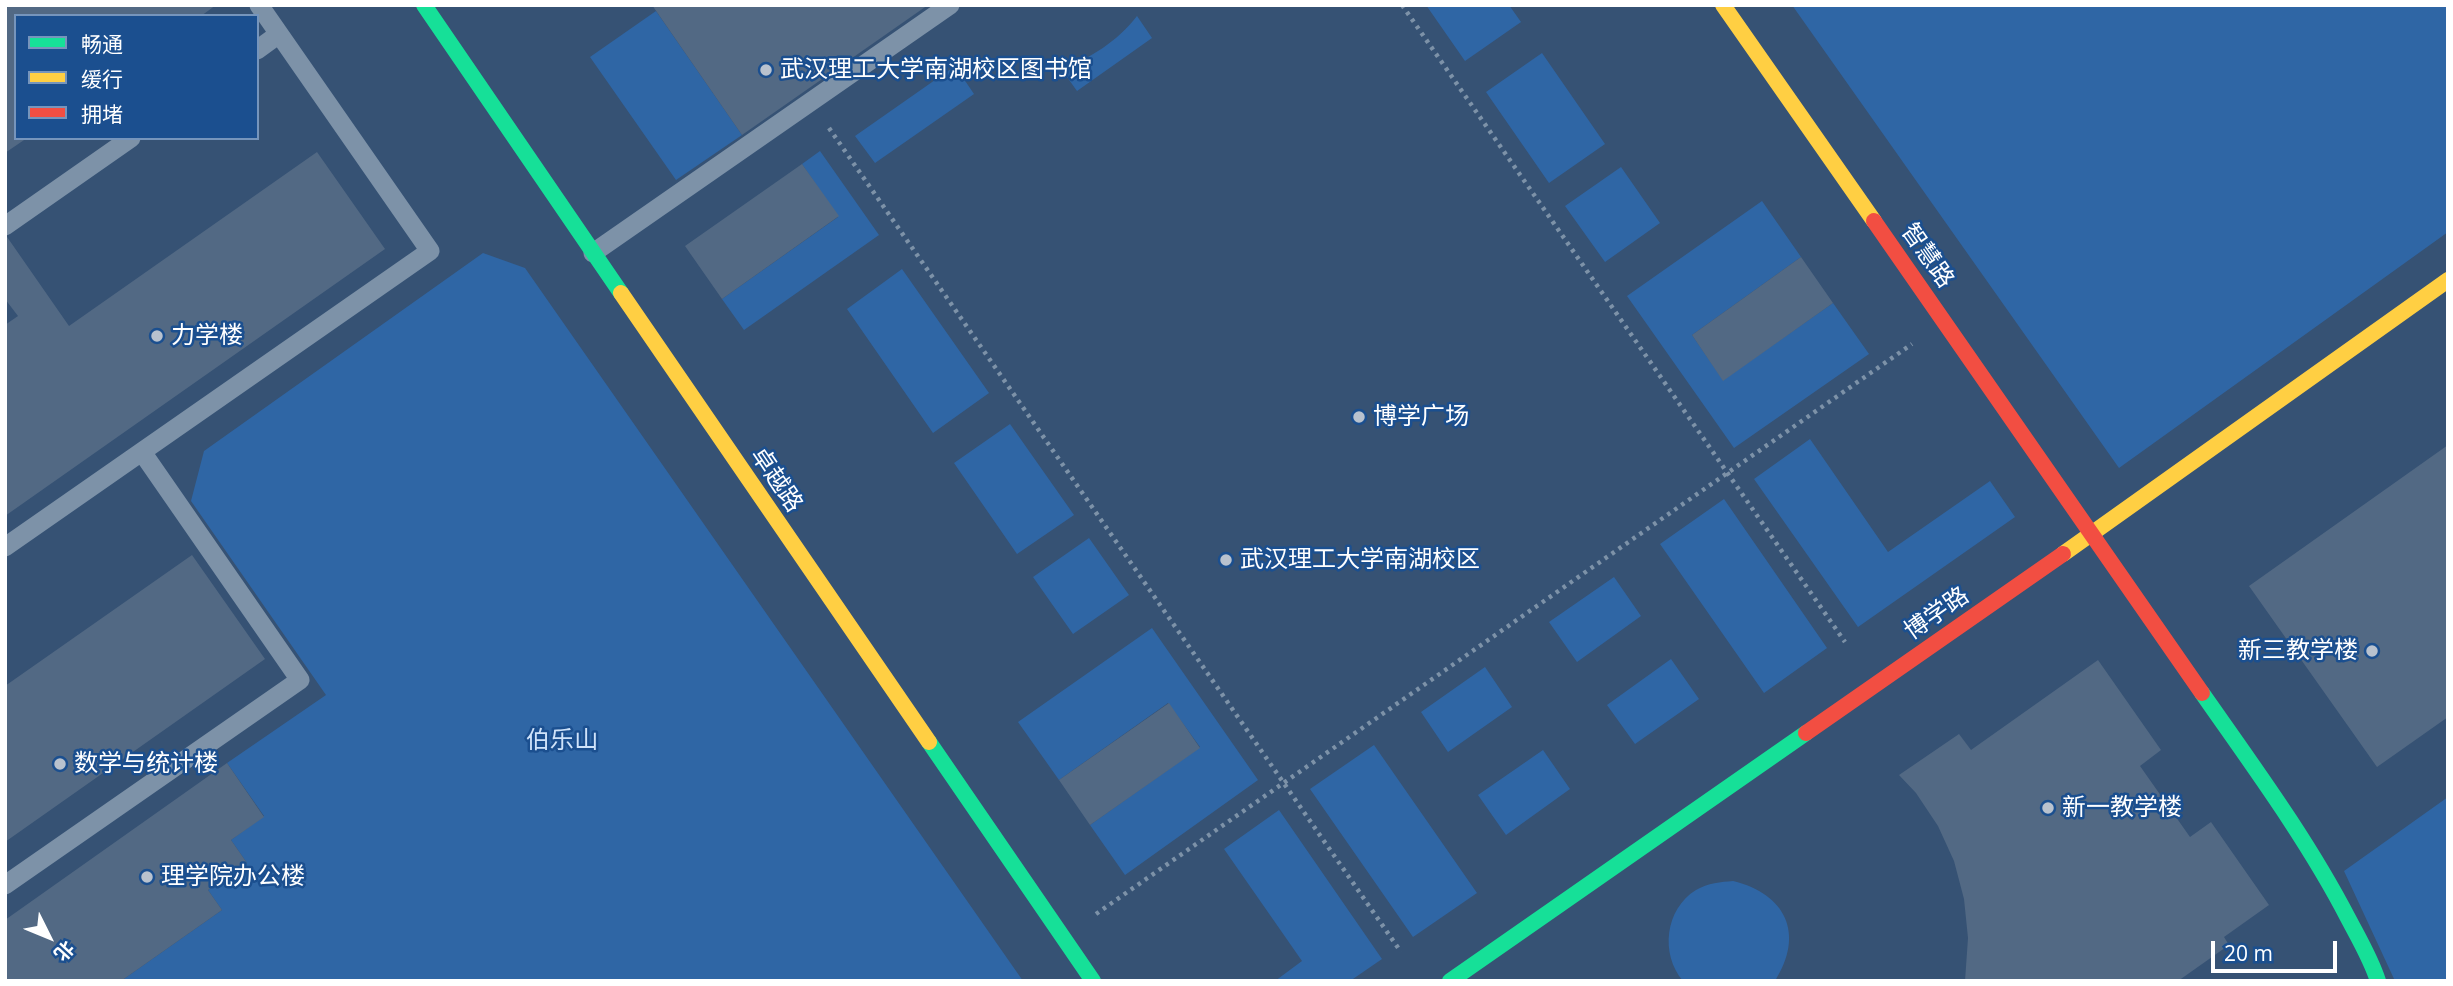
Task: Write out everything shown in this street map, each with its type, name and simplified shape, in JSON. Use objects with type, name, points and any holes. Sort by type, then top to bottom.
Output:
[{"type":"street","name":"卓越路","points":[[424,5],[1093,981]]},
{"type":"street","name":"智慧路","points":[[1723,5],[2093,533],[2302,838],[2337,896],[2373,965],[2378,981]]},
{"type":"street","name":"博学路","points":[[1450,981],[2093,533],[2448,280]]},
{"type":"lane","points":[[5,547],[430,251],[259,5]]},
{"type":"lane","points":[[593,253],[950,5]]},
{"type":"lane","points":[[259,49],[279,34]]},
{"type":"lane","points":[[5,226],[128,140]]},
{"type":"lane","points":[[5,885],[300,680],[142,452]]},
{"type":"path","points":[[1402,5],[1844,642]]},
{"type":"path","points":[[828,127],[1402,952]]},
{"type":"path","points":[[1063,938],[1945,321]]},
{"type":"green space","points":[[1426,5],[1509,5],[1521,22],[1465,61]]},
{"type":"green space","points":[[1792,5],[2448,5],[2448,232],[2119,468]]},
{"type":"green space","points":[[656,11],[742,135],[676,180],[590,57]]},
{"type":"green space","points":[[1137,16],[1152,38],[1077,91],[1062,70],[1103,48],[1121,34]]},
{"type":"green space","points":[[1542,53],[1605,144],[1549,183],[1486,92]]},
{"type":"green space","points":[[955,66],[974,94],[875,163],[855,136]]},
{"type":"green space","points":[[820,151],[879,235],[744,330],[722,299],[838,217],[802,164]]},
{"type":"green space","points":[[1621,167],[1660,223],[1605,262],[1565,206]]},
{"type":"green space","points":[[1762,201],[1801,257],[1692,335],[1723,380],[1833,303],[1869,354],[1734,448],[1627,296]]},
{"type":"green space","name":"伯乐山","points":[[483,253],[525,268],[1023,981],[121,981],[222,910],[208,890],[247,863],[231,840],[264,816],[227,763],[326,695],[191,501],[204,451]]},
{"type":"green space","points":[[902,269],[989,393],[933,433],[847,309]]},
{"type":"green space","points":[[1010,424],[1074,515],[1017,554],[954,463]]},
{"type":"green space","points":[[1810,439],[1888,552],[1990,481],[2015,517],[1858,627],[1754,479]]},
{"type":"green space","points":[[1724,499],[1827,648],[1764,693],[1660,544]]},
{"type":"green space","points":[[1089,538],[1129,595],[1073,634],[1033,577]]},
{"type":"green space","points":[[1614,577],[1641,616],[1577,662],[1549,622]]},
{"type":"green space","points":[[1152,628],[1258,780],[1125,875],[1090,825],[1200,747],[1168,703],[1059,780],[1018,722]]},
{"type":"green space","points":[[1671,659],[1699,699],[1635,744],[1607,705]]},
{"type":"green space","points":[[1485,667],[1512,707],[1448,752],[1421,712]]},
{"type":"green space","points":[[1374,745],[1477,893],[1413,937],[1310,789]]},
{"type":"green space","points":[[1543,750],[1570,789],[1506,835],[1478,795]]},
{"type":"green space","points":[[2448,797],[2448,981],[2395,981],[2344,871]]},
{"type":"green space","points":[[1279,810],[1382,959],[1350,981],[1275,981],[1302,961],[1224,849]]},
{"type":"green space","points":[[1733,881],[1766,895],[1785,918],[1789,947],[1784,964],[1775,981],[1683,981],[1671,958],[1669,945],[1669,932],[1678,908],[1696,890],[1714,883]]},
{"type":"building","points":[[10,5],[216,5],[204,14],[14,14],[14,140],[24,140],[5,153],[5,9]]},
{"type":"building","name":"武汉理工大学南湖校区图书馆","points":[[652,5],[928,5],[742,135]]},
{"type":"building","name":"力学楼","points":[[317,152],[385,249],[5,516],[5,325],[18,316],[5,299],[5,234],[69,326]]},
{"type":"building","points":[[802,164],[839,216],[722,299],[685,246]]},
{"type":"building","points":[[1801,257],[1833,303],[1723,381],[1692,335]]},
{"type":"building","name":"新三教学楼","points":[[2448,445],[2448,717],[2377,767],[2249,586]]},
{"type":"building","name":"数学与统计楼","points":[[192,555],[265,659],[5,842],[5,686]]},
{"type":"building","name":"新一教学楼","points":[[2098,660],[2161,750],[2140,766],[2190,837],[2211,822],[2269,905],[2224,937],[2229,945],[2178,981],[1965,981],[1968,938],[1964,899],[1954,861],[1938,826],[1916,793],[1899,775],[1959,734],[1971,750]]},
{"type":"building","points":[[1169,703],[1200,748],[1090,825],[1059,780]]},
{"type":"building","name":"理学院办公楼","points":[[227,763],[264,817],[231,840],[247,863],[208,890],[222,910],[121,981],[5,981],[5,920]]},
{"type":"traffic: fast","points":[[424,5],[621,293]]},
{"type":"traffic: fast","points":[[2202,693],[2279,803],[2315,860],[2360,941],[2378,981]]},
{"type":"traffic: fast","points":[[1450,981],[1806,733]]},
{"type":"traffic: fast","points":[[929,742],[1093,981]]},
{"type":"traffic: slow","points":[[1723,5],[1874,221]]},
{"type":"traffic: slow","points":[[2063,554],[2448,280]]},
{"type":"traffic: slow","points":[[621,293],[929,742]]},
{"type":"traffic: jam","points":[[1874,221],[2202,693]]},
{"type":"traffic: jam","points":[[1806,733],[2063,554]]},
{"type":"place","name":"武汉理工大学南湖校区图书馆","points":[[766,70]]},
{"type":"place","name":"力学楼","points":[[157,336]]},
{"type":"place","name":"博学广场","points":[[1359,417]]},
{"type":"place","name":"武汉理工大学南湖校区","points":[[1226,560]]},
{"type":"place","name":"新三教学楼","points":[[2372,651]]},
{"type":"place","name":"数学与统计楼","points":[[60,764]]},
{"type":"place","name":"新一教学楼","points":[[2048,808]]},
{"type":"place","name":"理学院办公楼","points":[[147,877]]}]
